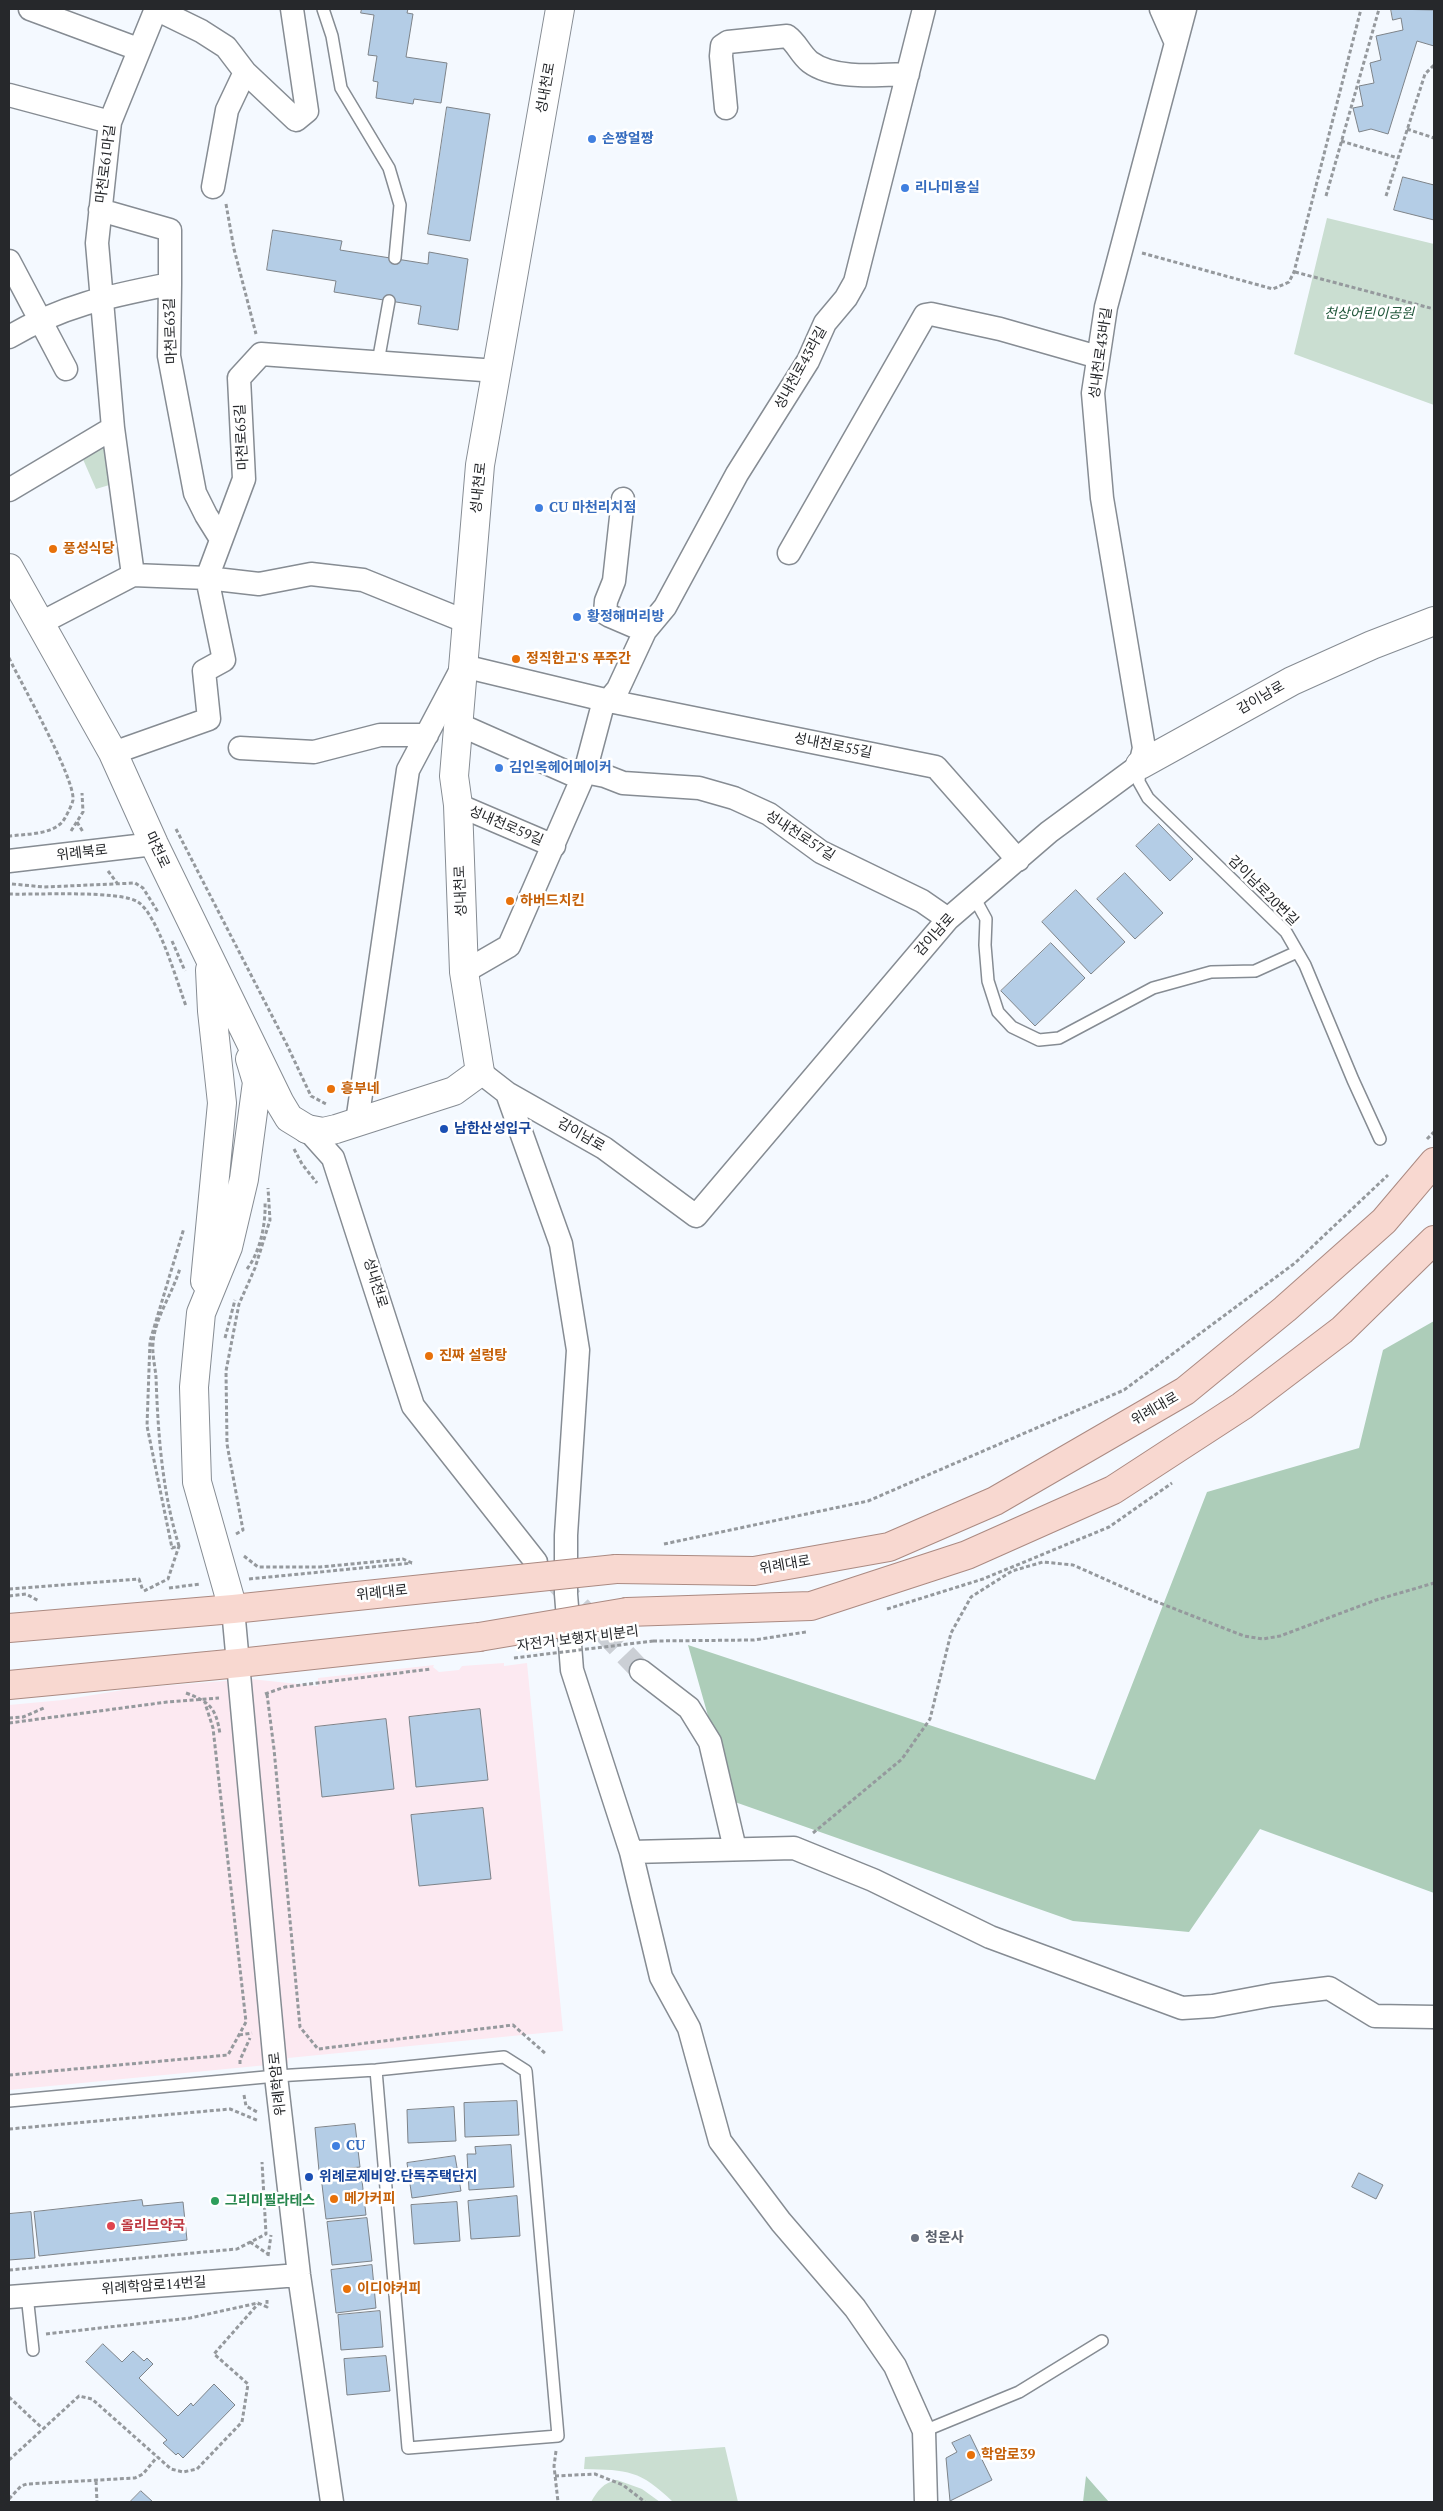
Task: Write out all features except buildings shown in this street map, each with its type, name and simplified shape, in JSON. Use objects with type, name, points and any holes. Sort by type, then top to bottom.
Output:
[{"type":"main road","name":"성내천로","points":[[480,1072],[464,972],[458,805],[454,776],[480,465],[560,9]]},
{"type":"main road","name":"마천로","points":[[9,568],[113,753],[154,844],[298,1135]]},
{"type":"main road","name":"감이남로","points":[[1140,765],[1292,681],[1372,645],[1434,621]]},
{"type":"main road","points":[[210,959],[212,1012],[222,1102],[194,1387],[197,1482],[233,1609]]},
{"type":"main road","points":[[201,1313],[228,1247],[244,1179],[257,1082],[232,1005]]},
{"type":"main road","points":[[298,1135],[323,1132],[358,1113],[454,1091],[480,1072]]},
{"type":"main road","name":"위례대로","points":[[9,1628],[233,1609],[616,1569],[754,1570],[888,1547],[995,1501],[1185,1391],[1285,1309],[1384,1221],[1427,1153]]},
{"type":"main road","points":[[9,1684],[239,1663],[479,1637],[627,1612],[811,1606],[967,1555],[1113,1490],[1242,1406],[1342,1330],[1434,1240]]},
{"type":"street","points":[[30,9],[138,49]]},
{"type":"street","points":[[156,9],[201,31],[226,47],[245,72],[296,120],[307,111],[292,9]]},
{"type":"street","name":"마천로61마길","points":[[133,575],[113,428],[97,242],[110,122],[138,49],[156,9]]},
{"type":"street","name":"성내천로43라길","points":[[609,701],[622,681],[645,631],[664,607],[738,474],[808,362],[825,324],[846,298],[855,282],[924,9]]},
{"type":"street","points":[[1161,9],[1176,43]]},
{"type":"street","name":"성내천로43바길","points":[[1140,765],[1144,748],[1102,498],[1093,394],[1106,307],[1185,9]]},
{"type":"street","points":[[726,108],[721,56],[722,46],[728,42],[787,36],[794,40],[802,56],[824,70],[866,76],[908,74]]},
{"type":"street","points":[[219,194],[227,110],[245,72]]},
{"type":"street","points":[[9,95],[110,122]]},
{"type":"street","points":[[100,210],[170,230],[170,284]]},
{"type":"street","points":[[9,261],[66,368]]},
{"type":"street","name":"마천로63길","points":[[9,337],[40,318],[103,297],[170,284],[169,356],[195,493],[221,540]]},
{"type":"street","points":[[789,553],[925,315],[931,314],[960,319],[1098,357]]},
{"type":"street","points":[[261,354],[497,371]]},
{"type":"street","name":"마천로65길","points":[[207,578],[244,479],[239,378],[261,354]]},
{"type":"street","points":[[9,490],[113,428]]},
{"type":"street","points":[[623,499],[614,581],[604,608],[605,613],[610,616],[645,631]]},
{"type":"street","points":[[39,624],[133,575],[207,578],[259,584],[311,574],[363,580],[467,622]]},
{"type":"street","points":[[113,753],[209,719],[204,671],[224,660],[207,578]]},
{"type":"street","points":[[358,1113],[408,770],[463,666]]},
{"type":"street","name":"성내천로55길","points":[[463,666],[609,701],[936,767],[1018,860]]},
{"type":"street","points":[[464,972],[509,946],[585,772],[602,708],[609,701]]},
{"type":"street","name":"성내천로57길","points":[[458,724],[572,774],[585,772],[605,776],[623,783],[700,788],[734,798],[769,814],[821,852],[922,901],[948,919]]},
{"type":"street","points":[[240,748],[314,752],[380,735],[427,735]]},
{"type":"street","name":"감이남로","points":[[507,1093],[604,1148],[696,1216],[948,919],[1049,832],[1140,765]]},
{"type":"street","name":"성내천로59길","points":[[458,805],[554,846]]},
{"type":"street","name":"위례북로","points":[[9,861],[154,844]]},
{"type":"street","points":[[480,1072],[507,1093],[561,1244],[578,1350],[566,1535],[566,1594],[572,1670],[631,1852],[661,1977],[689,2028],[720,2141],[780,2222],[855,2308],[895,2366],[924,2431],[926,2502]]},
{"type":"street","name":"성내천로","points":[[298,1135],[334,1158],[414,1406],[536,1562]]},
{"type":"street","name":"위례학암로","points":[[233,1609],[276,2076],[299,2275],[332,2502]]},
{"type":"street","points":[[641,1671],[689,1708],[710,1742],[735,1849]]},
{"type":"street","points":[[631,1852],[794,1848],[873,1880],[990,1937],[1182,2008],[1213,2006],[1272,1995],[1330,1988],[1375,2016],[1434,2017]]},
{"type":"street","name":"위례학암로14번길","points":[[18,2296],[299,2275]]},
{"type":"lane","points":[[323,9],[332,36],[341,88],[389,168],[400,205],[395,258]]},
{"type":"lane","points":[[378,362],[389,301]]},
{"type":"lane","name":"감이남로20번길","points":[[1140,765],[1139,782],[1148,798],[1286,932],[1305,965],[1380,1139]]},
{"type":"lane","points":[[974,897],[986,918],[985,945],[988,981],[998,1012],[1012,1027],[1039,1040],[1059,1038],[1153,988],[1211,972],[1255,971],[1297,952]]},
{"type":"lane","points":[[9,2101],[276,2076],[376,2070],[504,2057],[526,2071],[558,2436],[408,2448],[376,2070]]},
{"type":"lane","points":[[18,2296],[32,2336],[33,2350]]},
{"type":"lane","points":[[924,2431],[1019,2392],[1102,2342]]},
{"type":"path","points":[[1122,248],[1273,289],[1289,282],[1294,272],[1360,9]]},
{"type":"path","points":[[1326,196],[1379,9]]},
{"type":"path","points":[[1386,196],[1425,74],[1434,64]]},
{"type":"path","points":[[1407,129],[1434,138]]},
{"type":"path","points":[[1341,142],[1398,158]]},
{"type":"path","points":[[219,194],[261,354]]},
{"type":"path","points":[[1294,272],[1434,309]]},
{"type":"path","points":[[9,658],[61,764],[70,786],[73,801],[62,822],[45,831],[9,836]]},
{"type":"path","points":[[66,833],[72,830],[83,812],[82,793]]},
{"type":"path","points":[[176,828],[287,1045],[310,1096],[338,1110],[358,1113]]},
{"type":"path","points":[[9,884],[44,887],[135,883],[143,888],[161,917]]},
{"type":"path","points":[[9,894],[114,896],[138,902],[156,925],[187,1010]]},
{"type":"path","points":[[169,935],[188,978]]},
{"type":"path","points":[[1427,1153],[1434,1132]]},
{"type":"path","points":[[298,1135],[302,1164],[321,1187]]},
{"type":"path","points":[[658,1545],[868,1501],[1124,1390],[1295,1263],[1392,1171]]},
{"type":"path","points":[[245,1271],[254,1260],[266,1218],[263,1183]]},
{"type":"path","points":[[234,1534],[243,1530],[227,1444],[226,1371],[239,1304],[255,1268],[270,1220],[268,1185]]},
{"type":"path","points":[[179,1546],[172,1548],[147,1426],[150,1341],[185,1225]]},
{"type":"path","points":[[9,1589],[140,1579],[143,1591],[168,1579],[179,1546],[169,1513],[158,1428],[153,1342],[159,1318],[175,1286],[183,1258]]},
{"type":"path","points":[[224,1343],[236,1296]]},
{"type":"path","points":[[232,1525],[237,1542]]},
{"type":"path","points":[[240,1549],[243,1556],[258,1567],[264,1567],[320,1567],[403,1559],[412,1563],[266,1577],[264,1567]]},
{"type":"path","points":[[794,1848],[902,1759],[930,1719],[951,1633],[971,1597],[1012,1571],[1043,1562],[1072,1565],[1152,1600],[1244,1636],[1263,1640],[1280,1636],[1376,1600],[1434,1584]]},
{"type":"path","points":[[160,1583],[160,1589]]},
{"type":"path","name":"자전거 보행자 비분리","points":[[506,1659],[653,1641]]},
{"type":"path","points":[[436,1668],[358,1680],[285,1687],[284,1684],[277,1685],[267,1694],[274,1749],[300,2027],[318,2049],[513,2025],[546,2054]]},
{"type":"path","points":[[9,1723],[166,1702],[204,1700],[214,1728],[246,2022],[228,2054],[9,2075]]},
{"type":"path","points":[[9,2129],[230,2110],[259,2120],[260,2129]]},
{"type":"path","points":[[9,2270],[237,2249],[266,2234],[262,2158]]},
{"type":"path","points":[[250,2242],[268,2254]]},
{"type":"path","points":[[9,2460],[73,2399],[79,2396],[86,2396],[171,2469],[190,2472],[197,2469],[242,2422],[248,2384],[214,2354],[258,2303]]},
{"type":"path","points":[[32,2336],[190,2318],[258,2303],[267,2307]]},
{"type":"path","points":[[9,2397],[42,2428]]},
{"type":"path","points":[[558,2436],[555,2476],[558,2502]]},
{"type":"path","points":[[9,2499],[21,2486],[27,2484],[135,2478],[143,2474],[157,2457]]},
{"type":"path","points":[[555,2476],[595,2474],[623,2485],[645,2502]]},
{"type":"path","points":[[96,2481],[97,2502]]},
{"type":"shaded area","points":[[504,1663],[504,1666],[527,1663],[563,2031],[288,2058],[288,2063],[9,2090],[9,1705],[63,1700],[135,1688],[250,1679],[318,1686],[318,1678],[434,1665],[433,1667],[439,1672],[459,1670],[462,1666]]},
{"type":"green space","name":"천상어린이공원","points":[[1327,218],[1434,244],[1434,405],[1294,354]]},
{"type":"green space","points":[[106,442],[116,483],[96,489],[82,457]]},
{"type":"green space","points":[[1434,1321],[1434,1893],[1260,1829],[1189,1932],[1073,1921],[732,1801],[688,1645],[1095,1780],[1207,1492],[1359,1448],[1383,1350]]},
{"type":"green space","points":[[725,2447],[738,2502],[673,2502],[651,2483],[633,2474],[623,2471],[584,2469],[585,2457]]},
{"type":"green space","points":[[1086,2476],[1109,2502],[1083,2502]]},
{"type":"green space","points":[[617,2480],[642,2489],[660,2502],[591,2502],[601,2488]]},
{"type":"tunnel","points":[[557,1583],[641,1671]]},
{"type":"place","name":"손짱얼짱","points":[[592,139]]},
{"type":"place","name":"리나미용실","points":[[905,188]]},
{"type":"place","name":"CU 마천리치점","points":[[539,508]]},
{"type":"place","name":"풍성식당","points":[[53,549]]},
{"type":"place","name":"황정해머리방","points":[[577,617]]},
{"type":"place","name":"정직한고'S 푸주간","points":[[516,659]]},
{"type":"place","name":"김인옥헤어메이커","points":[[499,768]]},
{"type":"place","name":"하버드치킨","points":[[510,901]]},
{"type":"place","name":"흥부네","points":[[331,1089]]},
{"type":"place","name":"남한산성입구","points":[[444,1129]]},
{"type":"place","name":"진짜 설렁탕","points":[[429,1356]]},
{"type":"place","name":"CU","points":[[336,2146]]},
{"type":"place","name":"위례로제비앙.단독주택단지","points":[[309,2177]]},
{"type":"place","name":"메가커피","points":[[334,2199]]},
{"type":"place","name":"그리미필라테스","points":[[215,2201]]},
{"type":"place","name":"올리브약국","points":[[111,2226]]},
{"type":"place","name":"청운사","points":[[915,2238]]},
{"type":"place","name":"이디야커피","points":[[347,2289]]},
{"type":"place","name":"학암로39","points":[[971,2455]]}]
